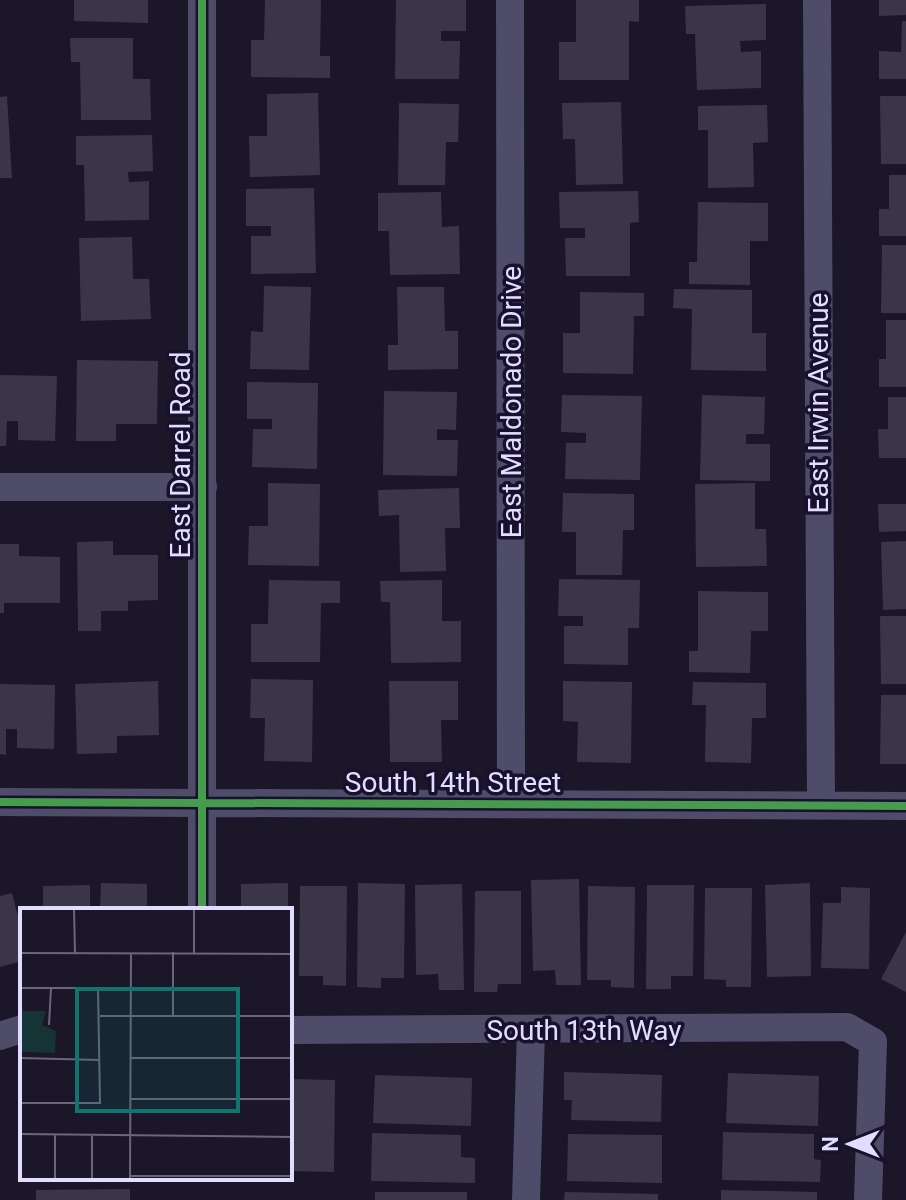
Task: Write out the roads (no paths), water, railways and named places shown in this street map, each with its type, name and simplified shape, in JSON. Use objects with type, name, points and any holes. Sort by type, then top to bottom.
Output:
[{"type":"street","name":"East Darrel Road","points":[[202,0],[202,908]]},
{"type":"street","name":"East Maldonado Drive","points":[[510,0],[511,804]]},
{"type":"street","name":"East Irwin Avenue","points":[[817,0],[821,806]]},
{"type":"street","points":[[0,487],[203,487]]},
{"type":"street","name":"South 14th Street","points":[[0,802],[906,806]]},
{"type":"street","name":"South 13th Way","points":[[292,1030],[847,1027],[873,1042],[868,1200]]},
{"type":"street","points":[[0,1036],[20,1030]]},
{"type":"street","points":[[526,1200],[531,1031]]}]
